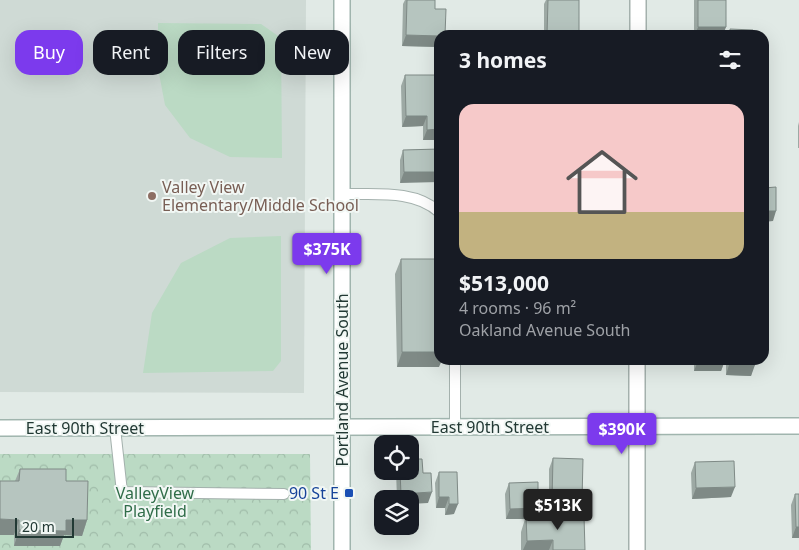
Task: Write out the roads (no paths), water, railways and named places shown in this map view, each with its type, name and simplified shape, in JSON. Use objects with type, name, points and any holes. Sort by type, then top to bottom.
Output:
[{"type":"street","name":"Portland Avenue South","points":[[342,0],[342,550]]},
{"type":"street","points":[[638,0],[638,30]]},
{"type":"street","points":[[637,365],[637,550]]},
{"type":"street","name":"East 90th Street","points":[[0,428],[799,426]]},
{"type":"lane","points":[[342,194],[399,196],[428,202],[434,207]]},
{"type":"lane","points":[[455,365],[455,428]]},
{"type":"lane","points":[[115,428],[122,492],[284,494]]},
{"type":"place","name":"Valley View Elementary/Middle School","points":[[152,196]]},
{"type":"place","name":"90 St E","points":[[349,493]]},
{"type":"park label","name":"ValleyView Playfield","points":[[155,502]]}]
